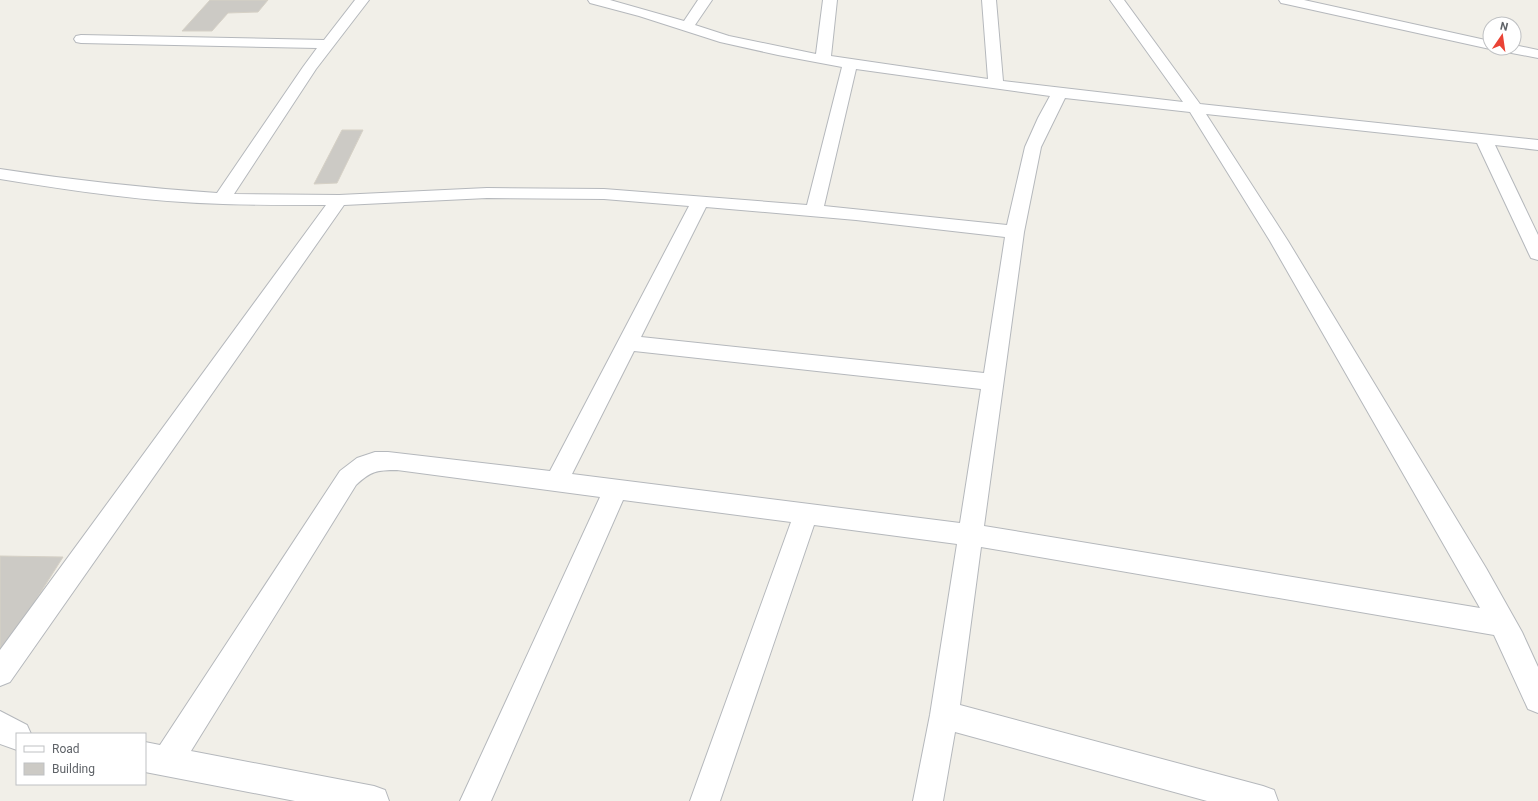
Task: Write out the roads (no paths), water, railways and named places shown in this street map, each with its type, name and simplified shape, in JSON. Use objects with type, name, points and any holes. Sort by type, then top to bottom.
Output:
[{"type":"street","points":[[222,199],[310,67],[362,0]]},
{"type":"street","points":[[595,0],[644,13],[725,39],[778,51],[850,64],[1060,93],[1538,145]]},
{"type":"street","points":[[687,27],[705,0]]},
{"type":"street","points":[[823,59],[830,0]]},
{"type":"street","points":[[989,0],[996,84]]},
{"type":"street","points":[[1117,0],[1195,108],[1278,241],[1477,576],[1503,624],[1530,663],[1538,699]]},
{"type":"street","points":[[1286,0],[1482,43]]},
{"type":"street","points":[[81,39],[327,44]]},
{"type":"street","points":[[1522,51],[1538,54]]},
{"type":"street","points":[[814,211],[850,64]]},
{"type":"street","points":[[928,801],[944,715],[1015,232],[1033,147],[1046,118],[1060,93]]},
{"type":"street","points":[[1484,140],[1538,254]]},
{"type":"street","points":[[0,174],[70,185],[139,193],[222,199],[339,200],[487,193],[604,194],[700,200],[1015,232]]},
{"type":"street","points":[[0,673],[339,200]]},
{"type":"street","points":[[556,482],[700,200]]},
{"type":"street","points":[[627,343],[992,382]]},
{"type":"street","points":[[374,801],[156,759],[348,478],[360,466],[374,461],[397,461],[971,535],[1503,624]]},
{"type":"street","points":[[475,801],[616,489]]},
{"type":"street","points":[[705,801],[806,513]]},
{"type":"street","points":[[944,715],[1263,801]]},
{"type":"street","points":[[0,726],[11,734],[16,735]]}]
